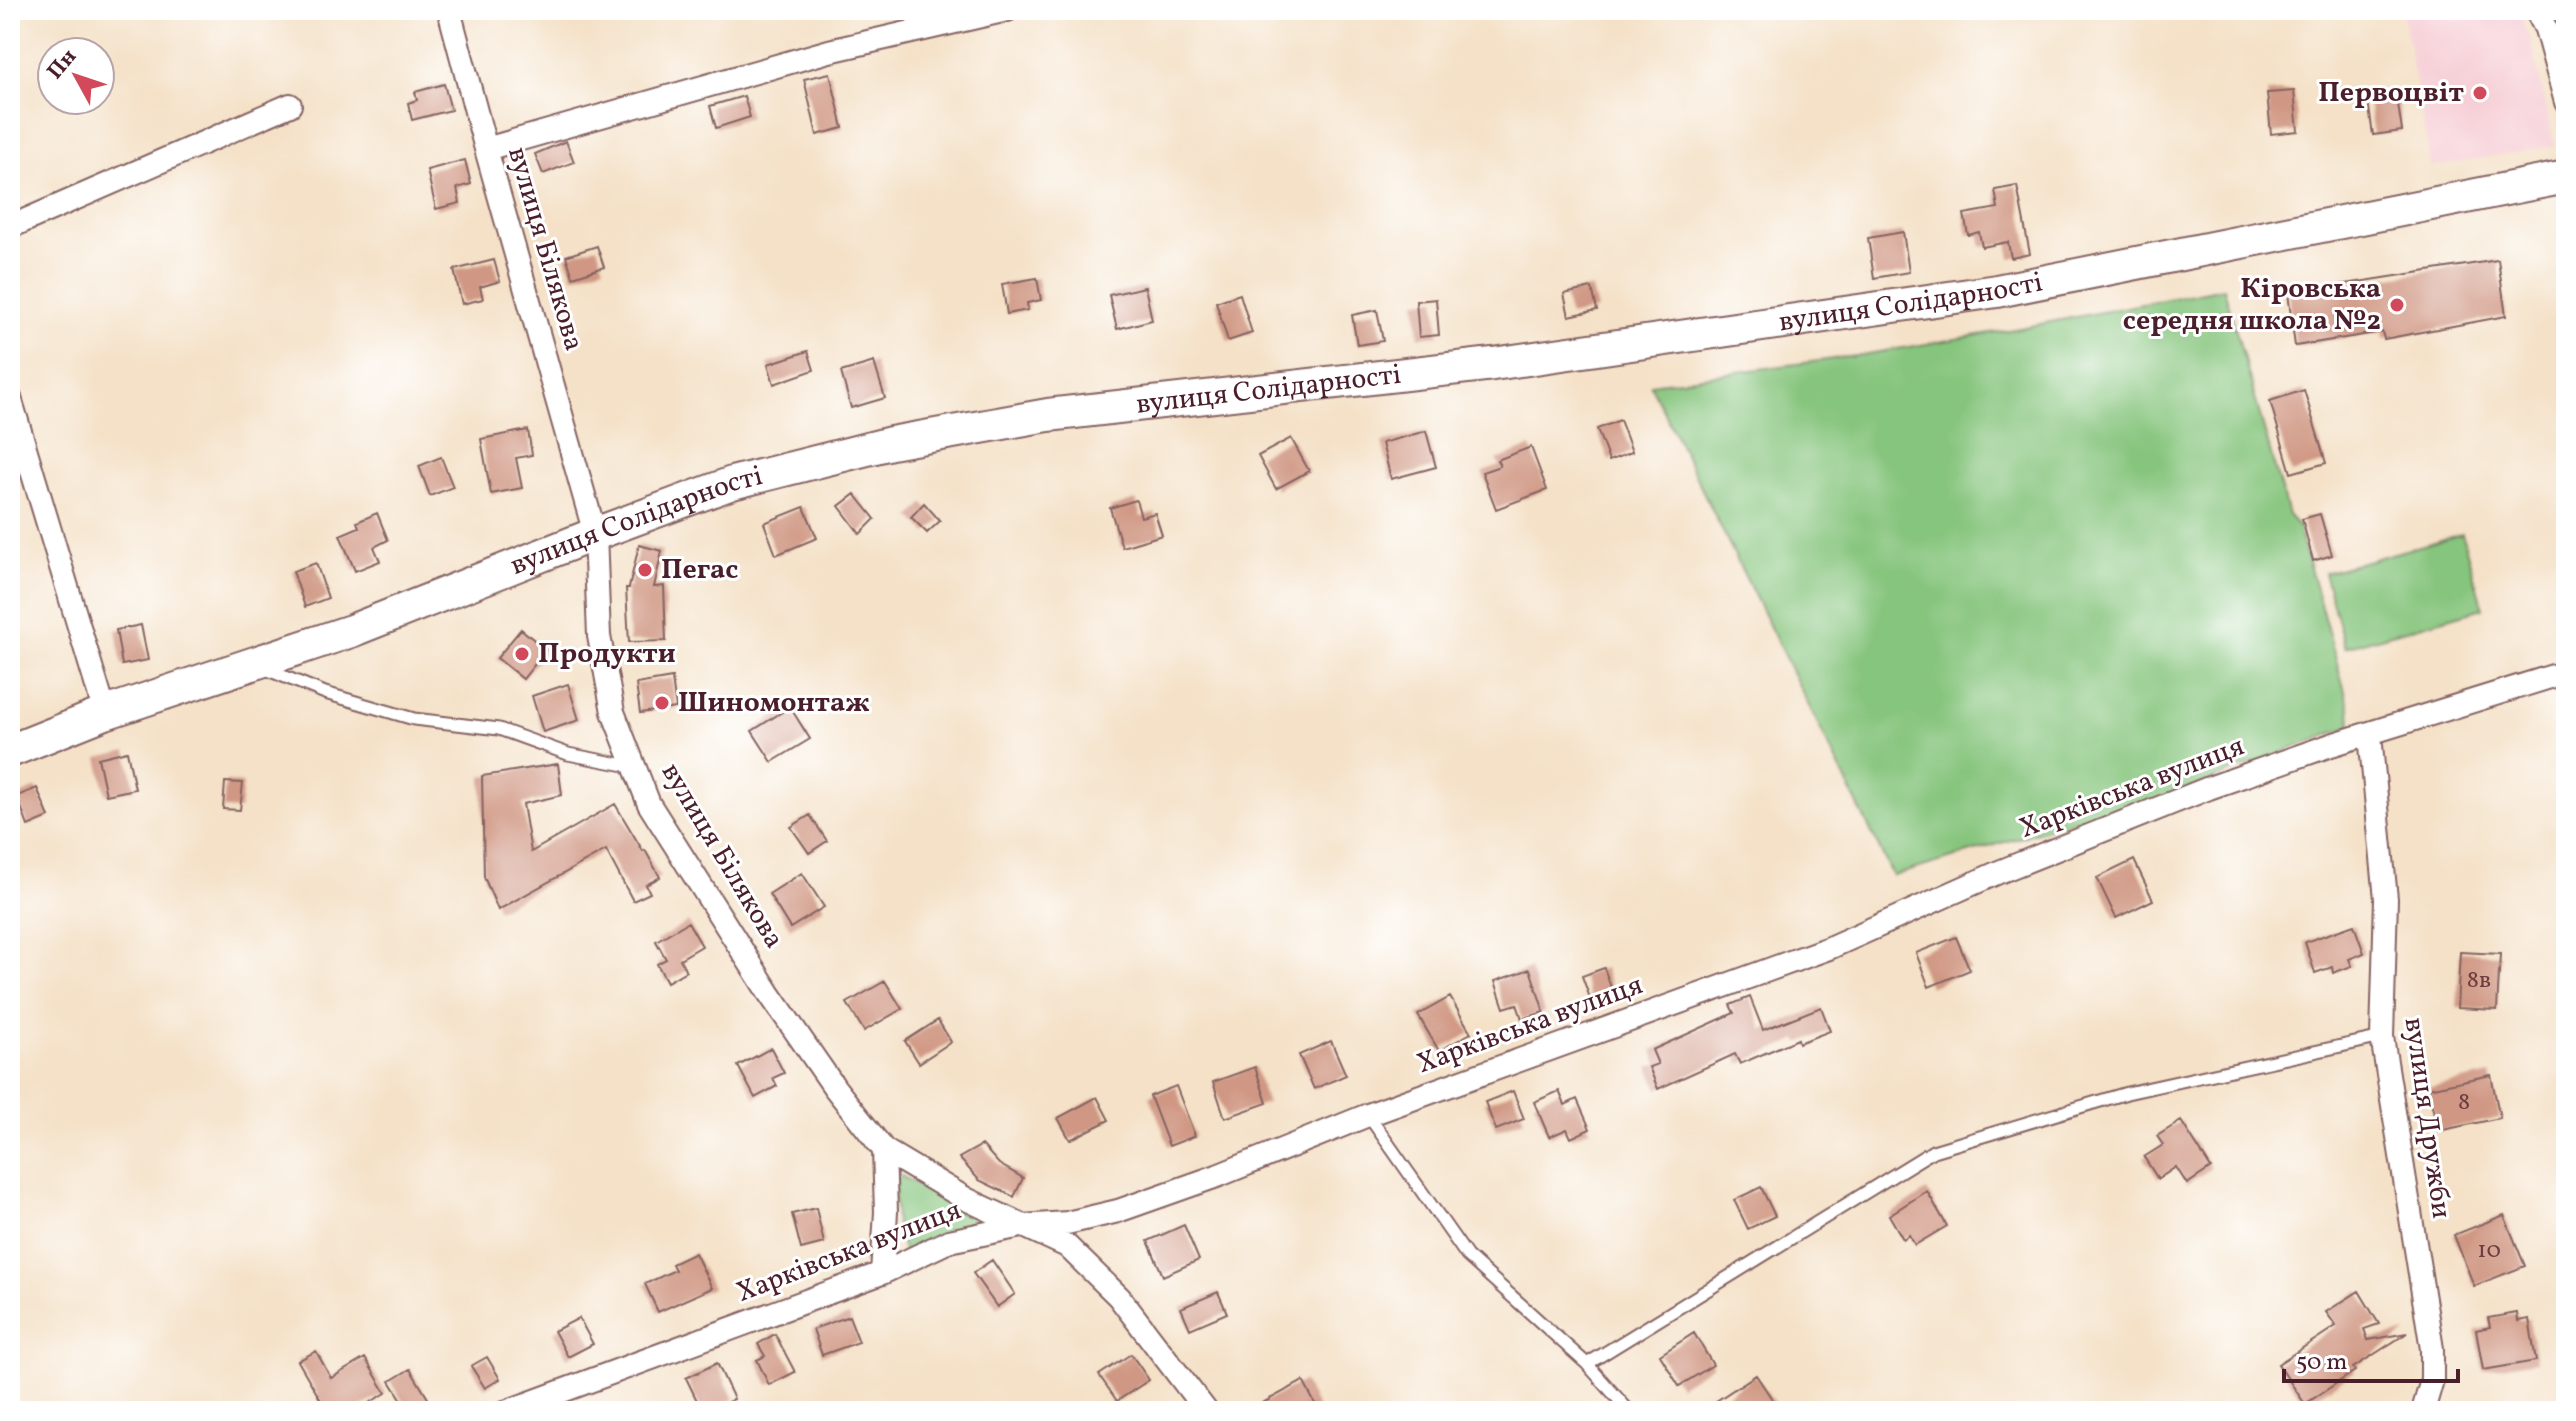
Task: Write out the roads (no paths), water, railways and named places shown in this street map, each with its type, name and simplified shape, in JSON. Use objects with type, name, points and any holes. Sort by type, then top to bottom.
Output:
[{"type":"main road","name":"вулиця Солідарності","points":[[10,751],[105,713],[351,631],[732,483],[891,443],[1048,415],[1493,364],[1997,291],[2566,177]]},
{"type":"street","name":"вулиця Білякова","points":[[449,10],[595,534],[599,636],[613,712],[649,804],[769,993],[835,1088],[884,1150],[966,1199],[1067,1246],[1119,1297],[1206,1411]]},
{"type":"street","points":[[486,149],[829,51],[1007,10]]},
{"type":"street","points":[[2536,10],[2546,29],[2566,102]]},
{"type":"street","points":[[10,227],[290,105]]},
{"type":"street","points":[[10,398],[105,713]]},
{"type":"street","name":"Харківська вулиця","points":[[508,1411],[882,1273],[949,1241],[1021,1226],[1067,1223],[1118,1211],[1217,1176],[1368,1115],[1829,948],[1999,872],[2209,788],[2331,745],[2566,672]]},
{"type":"street","name":"вулиця Дружби","points":[[2370,735],[2386,899],[2382,1037],[2432,1349],[2432,1380],[2423,1411]]},
{"type":"street","points":[[882,1273],[886,1212],[884,1150]]},
{"type":"lane","points":[[251,664],[325,693],[414,719],[499,729],[568,754],[635,767]]},
{"type":"lane","points":[[1587,1364],[1933,1151],[2127,1093],[2382,1037]]},
{"type":"lane","points":[[1368,1115],[1467,1256],[1587,1364],[1629,1411]]},
{"type":"place","name":"Первоцвіт","points":[[2480,93]]},
{"type":"place","name":"Кіровська середня школа №2","points":[[2397,305]]},
{"type":"place","name":"Пегас","points":[[645,570]]},
{"type":"place","name":"Продукти","points":[[522,654]]},
{"type":"place","name":"Шиномонтаж","points":[[662,703]]}]
